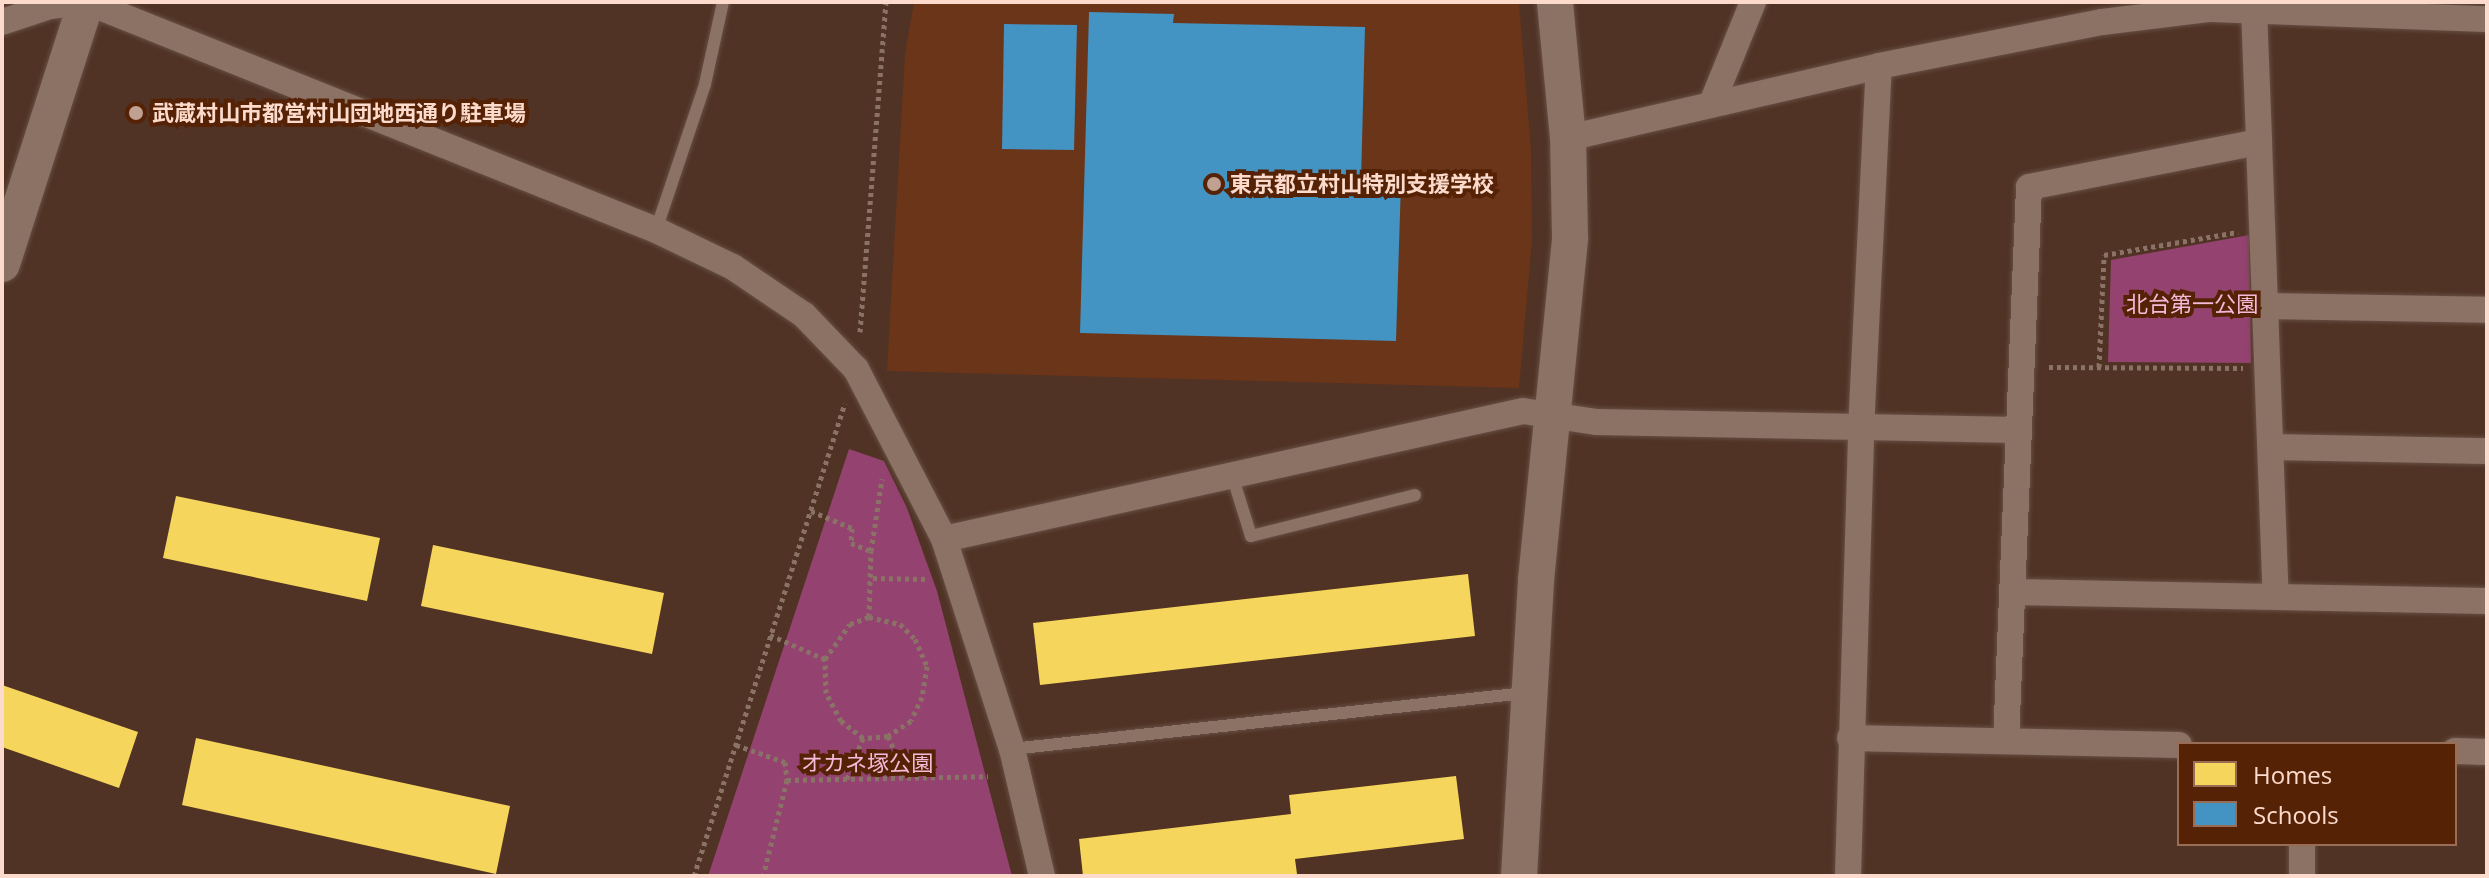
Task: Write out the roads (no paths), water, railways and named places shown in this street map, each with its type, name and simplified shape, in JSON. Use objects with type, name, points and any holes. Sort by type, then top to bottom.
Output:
[{"type":"street","points":[[2,22],[50,6],[85,2],[656,230],[765,286],[804,315],[856,369],[944,539],[1012,749],[1034,828],[1042,876]]},
{"type":"street","points":[[2,264],[85,2]]},
{"type":"street","points":[[1519,876],[1528,692],[1570,238],[1568,138],[1555,2]]},
{"type":"street","points":[[1712,103],[1753,2]]},
{"type":"street","points":[[1568,138],[2100,12],[2254,9],[2487,19]]},
{"type":"street","points":[[2254,9],[2276,597]]},
{"type":"street","points":[[1848,876],[1861,430],[1879,66]]},
{"type":"street","points":[[2006,741],[2029,187],[2259,142]]},
{"type":"street","points":[[2265,306],[2487,310]]},
{"type":"street","points":[[944,539],[1523,411],[1597,422],[1861,430],[2019,430]]},
{"type":"street","points":[[2272,447],[2487,451]]},
{"type":"street","points":[[2013,592],[2487,601]]},
{"type":"street","points":[[1850,738],[2177,745]]},
{"type":"street","points":[[2457,751],[2487,752]]},
{"type":"street","points":[[2302,846],[2302,876]]},
{"type":"lane","points":[[656,230],[705,84],[723,2]]},
{"type":"lane","points":[[1232,475],[1251,536],[1415,495]]},
{"type":"lane","points":[[1012,749],[1528,692]]},
{"type":"place","name":"武蔵村山市都営村山団地西通り駐車場","points":[[136,113]]},
{"type":"place","name":"東京都立村山特別支援学校","points":[[1214,184]]},
{"type":"park label","name":"北台第一公園","points":[[2192,304]]},
{"type":"park label","name":"オカネ塚公園","points":[[867,763]]}]
